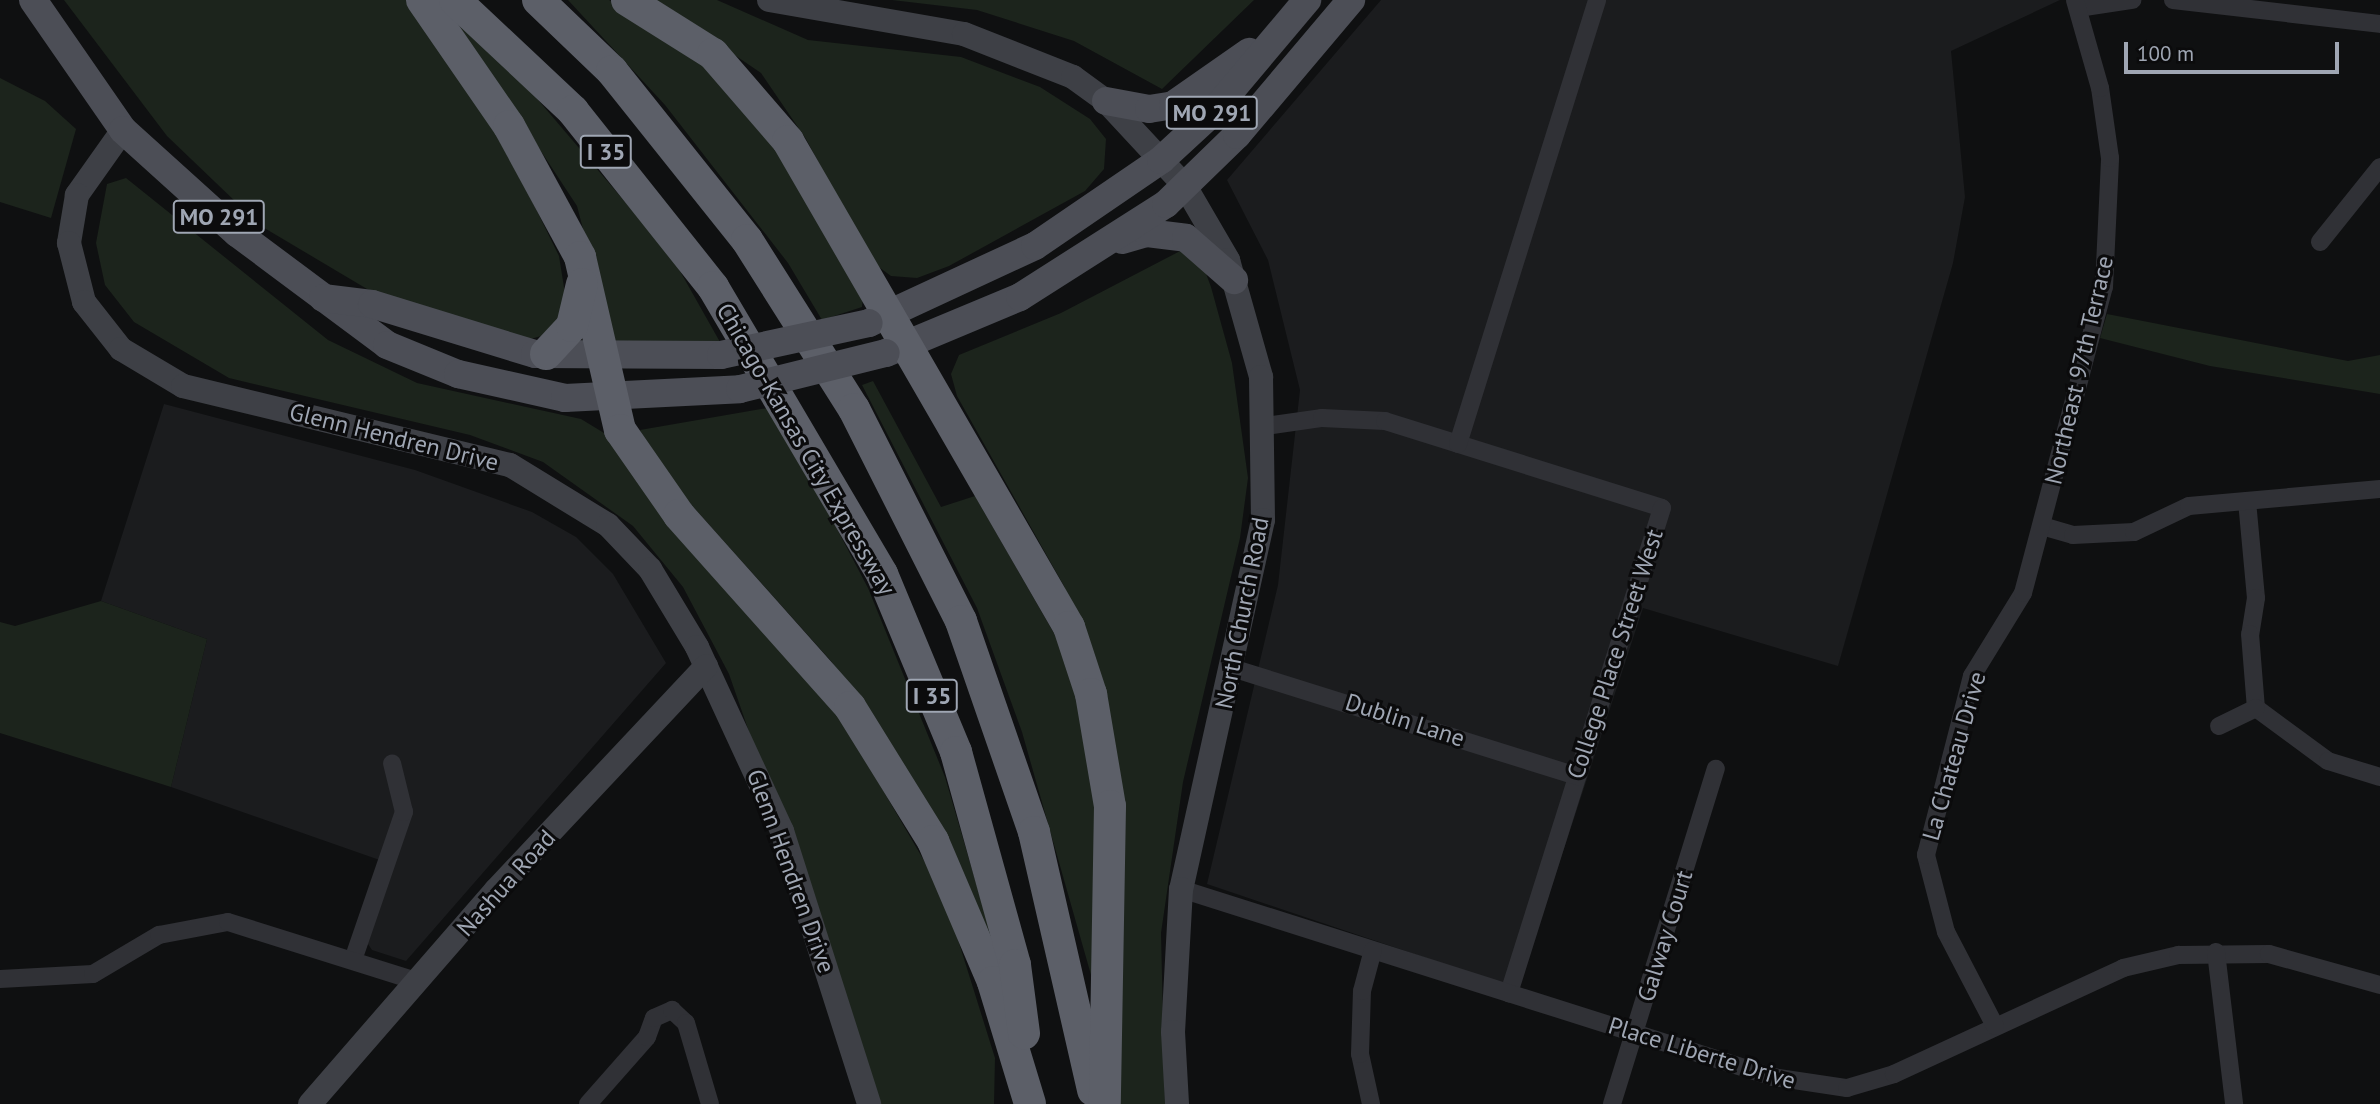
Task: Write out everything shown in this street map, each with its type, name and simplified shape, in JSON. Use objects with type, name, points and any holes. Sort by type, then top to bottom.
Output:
[{"type":"highway","points":[[422,0],[509,126],[584,275],[611,399],[647,474],[816,665],[892,771],[933,841],[993,982],[1031,1104]]},
{"type":"highway","name":"Chicago-Kansas City Expressway","points":[[455,0],[573,111],[713,287],[882,574],[959,765],[1016,965],[1031,1104]]},
{"type":"highway","name":"I 35","points":[[538,0],[612,71],[747,240],[854,409],[961,621],[1034,832],[1096,1104]]},
{"type":"highway","points":[[627,0],[713,54],[742,82],[788,141],[878,320],[1069,627],[1091,694],[1110,806],[1105,1104]]},
{"type":"highway","points":[[546,354],[572,326],[584,275]]},
{"type":"main road","name":"MO 291","points":[[33,0],[123,131],[320,298],[387,345],[458,374],[565,398],[611,399],[740,389],[896,349],[1020,297],[1112,243],[1185,186],[1237,135],[1351,0]]},
{"type":"main road","name":"MO 291","points":[[320,298],[372,304],[491,344],[546,354],[602,358],[721,355],[878,320],[1035,246],[1161,160],[1212,113],[1307,0]]},
{"type":"main road","points":[[1106,101],[1149,109],[1173,105],[1285,25]]},
{"type":"main road","points":[[1112,243],[1147,233],[1186,238],[1234,280]]},
{"type":"street","name":"North Church Road","points":[[769,0],[964,34],[1073,77],[1106,101],[1185,186],[1234,280],[1261,377],[1265,426],[1263,520],[1181,889],[1173,1032],[1177,1104]]},
{"type":"street","points":[[1458,444],[1597,0]]},
{"type":"street","points":[[2077,4],[2132,0]]},
{"type":"street","points":[[2173,0],[2336,7],[2380,24]]},
{"type":"street","name":"Northeast 97th Terrace","points":[[2042,526],[2104,287],[2111,225],[2100,88],[2077,4]]},
{"type":"street","name":"Glenn Hendren Drive","points":[[123,131],[77,195],[69,243],[84,302],[121,349],[183,386],[471,452],[546,483],[631,547],[668,596],[706,666],[782,831],[869,1104]]},
{"type":"street","points":[[2320,242],[2380,167]]},
{"type":"street","name":"College Place Street West","points":[[1265,426],[1358,417],[1458,444],[1662,508],[1509,993]]},
{"type":"street","points":[[2042,526],[2073,535],[2134,532],[2189,506],[2380,489]]},
{"type":"street","points":[[2247,501],[2256,598],[2250,634],[2256,708],[2328,761],[2380,777]]},
{"type":"street","name":"La Chateau Drive","points":[[1996,1026],[1941,919],[1926,855],[1972,676],[2023,593],[2042,526]]},
{"type":"street","name":"Nashua Road","points":[[310,1104],[706,666]]},
{"type":"street","name":"Dublin Lane","points":[[1232,668],[1577,776]]},
{"type":"street","points":[[2219,726],[2256,708]]},
{"type":"street","points":[[354,960],[404,812],[392,763]]},
{"type":"street","name":"Galway Court","points":[[1612,1104],[1716,769]]},
{"type":"street","name":"Place Liberte Drive","points":[[1181,889],[1635,1034],[1773,1077],[1845,1096],[2123,968],[2216,952],[2303,960],[2380,985]]},
{"type":"street","points":[[0,979],[93,974],[159,935],[211,923],[246,924],[419,982]]},
{"type":"street","points":[[1371,1104],[1360,1054],[1362,991],[1373,950]]},
{"type":"street","points":[[2216,952],[2234,1104]]},
{"type":"street","points":[[588,1104],[647,1037],[661,1012],[681,1014],[686,1023],[710,1104]]},
{"type":"shaded area","points":[[64,0],[407,0],[509,154],[559,256],[566,300],[557,320],[541,336],[524,341],[478,331],[367,289],[261,226],[167,136]]},
{"type":"shaded area","points":[[568,0],[609,0],[689,47],[775,142],[863,298],[862,307],[822,320],[788,263],[665,105]]},
{"type":"shaded area","points":[[654,0],[717,0],[808,40],[961,57],[1040,87],[1090,119],[1106,139],[1104,169],[1085,191],[949,266],[917,278],[891,276],[872,262],[806,139],[761,73]]},
{"type":"shaded area","points":[[892,0],[1254,0],[1162,89],[1074,41],[977,10]]},
{"type":"shaded area","points":[[1381,0],[2060,0],[1951,51],[1965,197],[1953,263],[1838,666],[1643,608],[1518,989],[1207,884],[1278,585],[1300,390],[1268,260],[1227,180]]},
{"type":"shaded area","points":[[449,11],[510,67],[672,257],[720,342],[613,343],[577,206]]},
{"type":"shaded area","points":[[0,78],[45,101],[76,129],[51,218],[0,202]]},
{"type":"shaded area","points":[[126,178],[328,340],[417,383],[581,419],[609,436],[846,727],[944,895],[995,1058],[994,1104],[878,1104],[729,674],[683,587],[633,526],[543,462],[470,435],[229,378],[134,322],[105,285],[96,243],[107,184]]},
{"type":"shaded area","points":[[1184,249],[1202,263],[1211,287],[1232,363],[1248,478],[1240,538],[1183,782],[1161,933],[1165,1104],[1116,1104],[1097,683],[1064,586],[957,396],[951,374],[959,355],[1061,313]]},
{"type":"shaded area","points":[[2107,314],[2348,361],[2380,355],[2380,394],[2210,366],[2100,338]]},
{"type":"shaded area","points":[[873,381],[941,507],[975,496],[1063,649],[1094,748],[1095,989],[1022,732],[977,608],[862,385]]},
{"type":"shaded area","points":[[164,404],[415,470],[532,512],[576,537],[613,574],[666,663],[406,961],[372,950],[366,941],[391,864],[171,787],[207,639],[101,601]]},
{"type":"shaded area","points":[[773,407],[868,588],[945,777],[995,948],[896,758],[831,661],[653,462],[640,430]]},
{"type":"shaded area","points":[[101,601],[207,639],[171,787],[0,733],[0,622],[15,626]]}]
